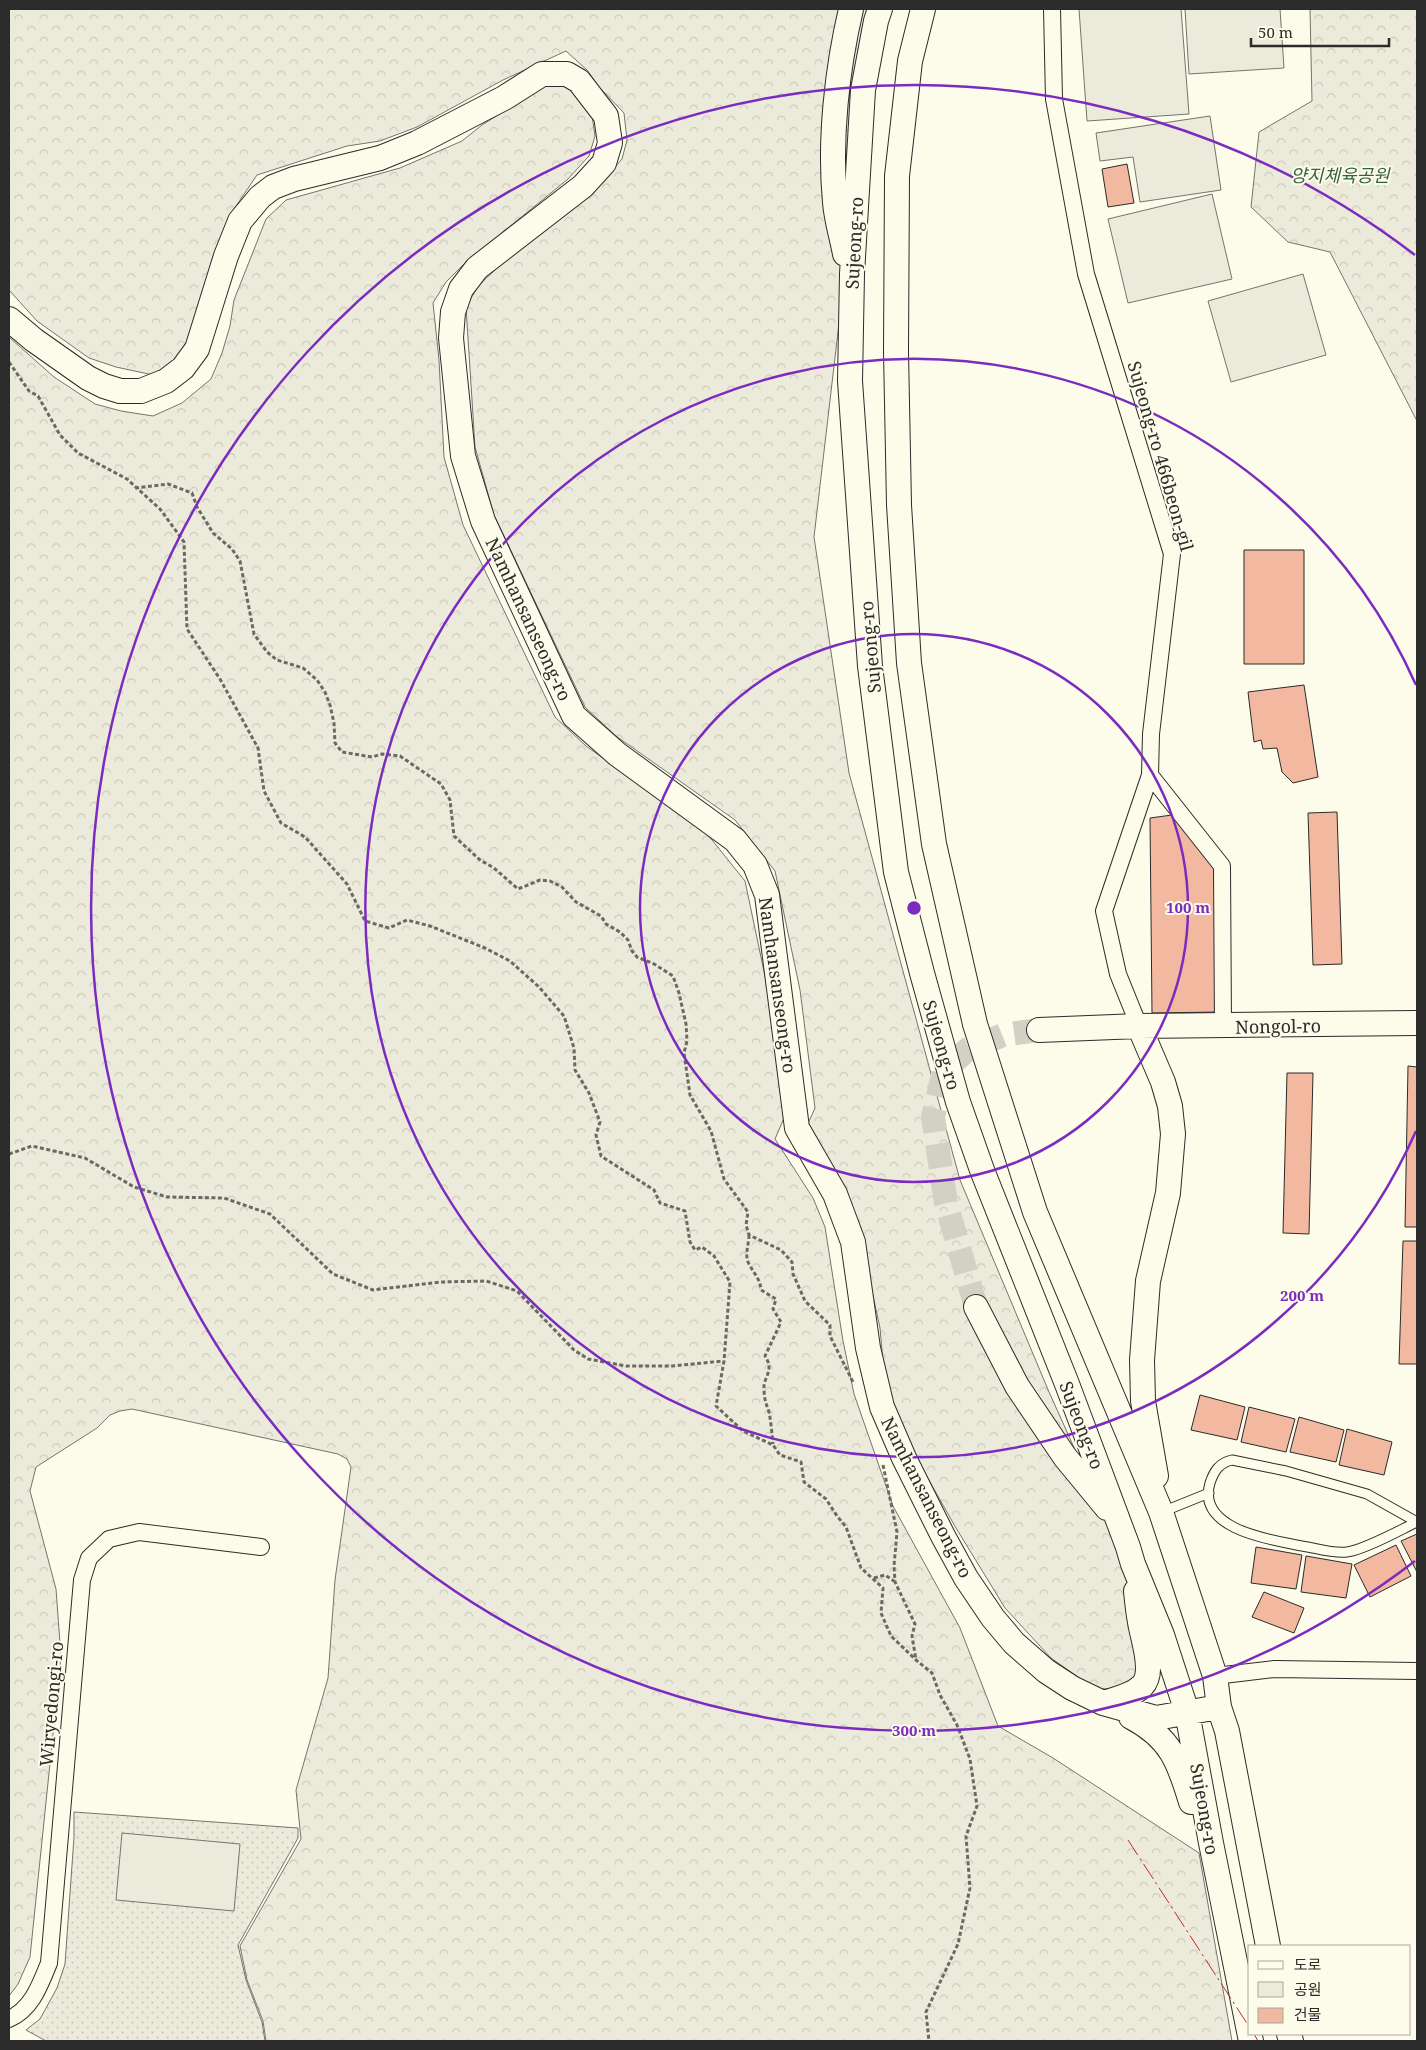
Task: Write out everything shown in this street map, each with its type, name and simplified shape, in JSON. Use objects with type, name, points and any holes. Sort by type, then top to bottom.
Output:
[{"type":"main road","points":[[852,9],[845,36],[833,134],[835,203],[852,288]]},
{"type":"main road","name":"Sujeong-ro","points":[[880,9],[863,90],[852,288],[850,381],[870,666],[896,872],[958,1101],[982,1170],[1067,1384],[1133,1564],[1157,1620],[1187,1712],[1248,2026]]},
{"type":"main road","name":"Sujeong-ro","points":[[923,9],[910,61],[897,176],[896,362],[899,506],[909,663],[934,844],[975,1024],[1035,1212],[1161,1512],[1215,1676],[1219,1707],[1227,1730],[1268,1945]]},
{"type":"main road","name":"Namhansanseong-ro","points":[[9,319],[34,340],[88,378],[104,386],[120,391],[141,390],[166,381],[183,368],[196,349],[226,256],[240,221],[260,197],[273,187],[294,179],[380,158],[417,143],[504,98],[542,74],[567,74],[579,81],[606,116],[610,143],[604,163],[583,186],[477,268],[461,289],[453,312],[451,338],[463,456],[480,512],[574,716],[617,754],[735,840],[754,865],[767,895],[798,1128],[835,1194],[853,1242],[868,1348],[882,1407],[904,1458],[966,1578],[993,1618],[1014,1642],[1046,1671],[1072,1688],[1103,1703],[1156,1718],[1219,1707]]},
{"type":"main road","name":"Nongol-ro","points":[[1039,1030],[1139,1026],[1417,1024]]},
{"type":"main road","points":[[1139,1026],[1163,1082],[1170,1106],[1173,1134],[1168,1193],[1148,1281],[1142,1360],[1143,1401],[1161,1512]]},
{"type":"main road","points":[[976,1306],[1017,1386],[1064,1457],[1119,1522]]},
{"type":"main road","points":[[1103,1703],[1130,1694],[1141,1687],[1146,1678],[1148,1662],[1140,1623],[1133,1564]]},
{"type":"main road","points":[[1178,1687],[1215,1676]]},
{"type":"main road","points":[[1103,1703],[1149,1726],[1165,1743],[1177,1760],[1195,1816],[1211,1843]]},
{"type":"street","name":"Sujeong-ro 466beon-gil","points":[[1052,9],[1054,99],[1086,274],[1172,554],[1152,734],[1150,775],[1104,911],[1118,974],[1139,1026]]},
{"type":"street","points":[[1150,775],[1222,866],[1223,1026]]},
{"type":"street","name":"Wiryedongi-ro","points":[[9,2019],[18,2015],[37,1993],[49,1963],[82,1580],[88,1558],[109,1539],[139,1532],[261,1547]]},
{"type":"street","points":[[1215,1676],[1274,1668],[1417,1671]]},
{"type":"lane","points":[[1232,1460],[1286,1470],[1367,1494],[1417,1522],[1347,1552],[1334,1552],[1255,1537],[1237,1529],[1218,1515],[1208,1498],[1208,1493],[1216,1470],[1221,1464],[1232,1460]]},
{"type":"lane","points":[[1161,1512],[1208,1493]]},
{"type":"path","points":[[9,362],[29,391],[38,396],[60,435],[78,453],[127,479],[160,509],[184,542],[187,629],[220,679],[258,748],[264,791],[281,823],[305,837],[347,884],[364,921],[389,928],[407,920],[430,926],[485,948],[510,961],[539,987],[564,1016],[574,1048],[574,1070],[589,1093],[600,1122],[596,1136],[601,1156],[654,1190],[660,1203],[685,1211],[690,1242],[695,1250],[702,1247],[714,1256],[730,1282],[724,1361],[716,1406],[743,1432],[774,1444]]},
{"type":"path","points":[[135,488],[168,484],[192,493],[212,533],[232,549],[240,561],[254,634],[267,652],[277,660],[303,668],[325,692],[334,723],[335,743],[342,752],[372,757],[382,754],[400,756],[412,764],[441,784],[450,800],[454,836],[480,860],[499,872],[518,889],[540,880],[562,887],[576,902],[601,916],[606,924],[620,932],[628,940],[632,951],[637,957],[654,964],[673,976],[679,992],[686,1024],[687,1041],[684,1053],[690,1095],[711,1131],[724,1179],[748,1212],[746,1225],[749,1235],[746,1256],[748,1264],[761,1280],[761,1290],[776,1299],[773,1309],[781,1322],[765,1356],[768,1360],[769,1374],[763,1386],[764,1402],[769,1412],[774,1444],[780,1455],[801,1462],[804,1482],[826,1499],[836,1516],[846,1527],[861,1568],[883,1588],[881,1613],[891,1636],[932,1673],[940,1695],[957,1724],[970,1758],[976,1806],[966,1836],[970,1888],[958,1944],[926,2012],[929,2041]]},
{"type":"path","points":[[9,1154],[32,1146],[85,1158],[134,1187],[167,1197],[224,1198],[270,1214],[333,1274],[372,1290],[440,1282],[486,1281],[517,1291],[574,1350],[588,1359],[626,1366],[672,1366],[724,1361]]},
{"type":"path","points":[[749,1235],[781,1250],[792,1262],[793,1274],[805,1300],[830,1325],[830,1336],[856,1389]]},
{"type":"path","points":[[881,1457],[897,1532],[894,1566],[895,1582],[915,1624],[912,1636],[916,1660]]},
{"type":"path","points":[[874,1578],[885,1575],[895,1582]]},
{"type":"green space","points":[[9,9],[883,9],[866,93],[814,537],[849,773],[960,1180],[1049,1392],[1123,1556],[1150,1654],[1139,1688],[1095,1689],[1051,1658],[1005,1608],[918,1461],[885,1384],[880,1328],[856,1217],[806,1128],[815,1108],[800,990],[775,871],[735,820],[616,736],[585,707],[494,515],[475,447],[466,307],[478,286],[498,267],[601,183],[622,159],[627,140],[624,113],[599,87],[587,70],[566,51],[503,80],[417,127],[380,141],[347,146],[257,175],[234,209],[218,246],[185,349],[158,376],[116,367],[89,358],[37,321],[9,290]]},
{"type":"green space","points":[[1079,9],[1181,9],[1189,114],[1087,121]]},
{"type":"green space","points":[[1185,9],[1280,9],[1284,68],[1189,74]]},
{"type":"green space","name":"양지체육공원","points":[[1310,9],[1417,9],[1417,421],[1330,252],[1288,242],[1251,207],[1259,132],[1312,101]]},
{"type":"green space","points":[[566,83],[591,109],[595,136],[589,156],[568,179],[465,263],[446,282],[433,303],[439,360],[444,457],[463,525],[555,717],[586,746],[704,830],[745,881],[770,1000],[784,1118],[775,1139],[813,1198],[825,1227],[843,1341],[854,1394],[893,1506],[960,1628],[998,1726],[1053,1758],[1199,1853],[1232,2041],[266,2041],[263,2021],[247,1980],[240,1946],[301,1839],[296,1790],[328,1678],[335,1580],[351,1467],[347,1459],[338,1454],[132,1409],[110,1415],[97,1428],[36,1467],[30,1491],[56,1589],[61,1657],[30,1957],[18,1984],[9,1996],[9,337],[54,377],[95,404],[121,411],[153,416],[182,403],[211,379],[222,353],[230,326],[234,300],[266,219],[286,200],[400,168],[462,141],[482,125],[544,86]]},
{"type":"green space","points":[[1212,194],[1232,279],[1128,303],[1108,219]]},
{"type":"green space","points":[[1303,274],[1326,355],[1231,382],[1208,301]]},
{"type":"green space","points":[[74,1812],[298,1828],[298,1838],[238,1945],[246,1980],[262,2022],[265,2041],[46,2041],[26,2030],[40,2019],[57,1988],[65,1964]]},
{"type":"green space","points":[[122,1833],[240,1844],[234,1911],[116,1900]]},
{"type":"shaded area","points":[[1210,116],[1221,190],[1140,202],[1133,157],[1100,161],[1096,133]]},
{"type":"building","points":[[1127,164],[1134,203],[1108,207],[1102,169]]},
{"type":"building","points":[[1244,550],[1304,550],[1304,664],[1244,664]]},
{"type":"building","points":[[1304,685],[1318,777],[1293,783],[1282,772],[1277,748],[1263,749],[1261,740],[1254,742],[1248,692]]},
{"type":"building","points":[[1337,812],[1342,964],[1313,965],[1308,813]]},
{"type":"building","points":[[1172,815],[1214,865],[1219,1012],[1152,1013],[1150,818]]},
{"type":"building","points":[[1408,1066],[1417,1067],[1417,1227],[1405,1227]]},
{"type":"building","points":[[1287,1073],[1313,1073],[1309,1234],[1283,1233]]},
{"type":"building","points":[[1403,1241],[1417,1241],[1417,1364],[1399,1364]]},
{"type":"building","points":[[1200,1395],[1245,1407],[1237,1440],[1191,1430]]},
{"type":"building","points":[[1249,1407],[1295,1419],[1286,1452],[1241,1442]]},
{"type":"building","points":[[1299,1417],[1344,1430],[1336,1462],[1290,1452]]},
{"type":"building","points":[[1347,1429],[1392,1442],[1384,1475],[1339,1465]]},
{"type":"building","points":[[1417,1534],[1417,1572],[1401,1541]]},
{"type":"building","points":[[1396,1545],[1411,1576],[1370,1597],[1354,1565]]},
{"type":"building","points":[[1256,1547],[1302,1555],[1296,1589],[1251,1583]]},
{"type":"building","points":[[1306,1556],[1352,1564],[1346,1598],[1301,1592]]},
{"type":"building","points":[[1264,1592],[1304,1608],[1294,1633],[1252,1617]]},
{"type":"tunnel","points":[[976,1307],[946,1203],[933,1117],[944,1071],[968,1049],[1003,1035],[1039,1030]]},
{"type":"power","points":[[1128,1840],[1248,2025]]},
{"type":"power","points":[[1255,2035],[1258,2041]]}]
